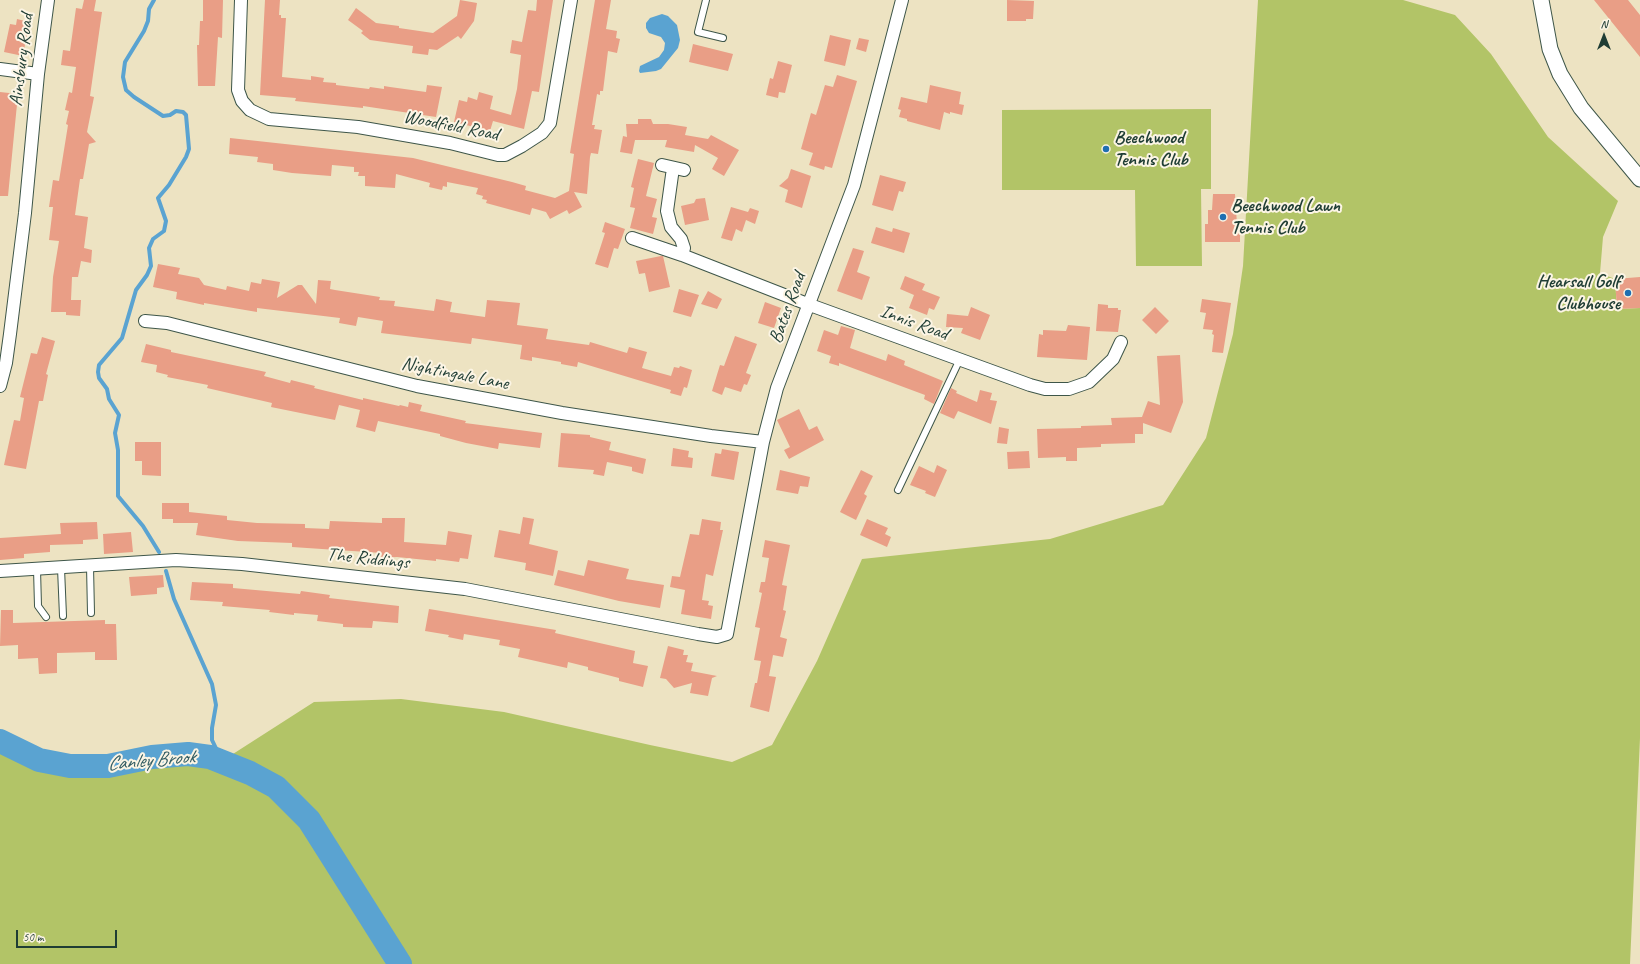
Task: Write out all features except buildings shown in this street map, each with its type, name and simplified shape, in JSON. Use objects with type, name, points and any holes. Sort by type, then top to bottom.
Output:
[{"type":"street","name":"Ainsbury Road","points":[[0,386],[6,363],[5,333],[25,213],[38,74],[48,0]]},
{"type":"street","name":"Woodfield Road","points":[[241,0],[238,90],[242,101],[250,110],[269,120],[358,127],[505,155],[522,146],[542,132],[550,123],[571,0]]},
{"type":"street","name":"Bates Road","points":[[727,634],[763,442],[777,388],[810,305],[827,255],[854,185],[902,0]]},
{"type":"street","points":[[1541,0],[1550,49],[1560,74],[1581,108],[1640,179]]},
{"type":"street","points":[[0,69],[38,74]]},
{"type":"street","points":[[673,168],[667,211],[671,227],[681,239],[684,248],[682,255]]},
{"type":"street","name":"Innis Road","points":[[632,238],[682,255],[810,305],[1030,385],[1045,389],[1069,389],[1089,382],[1113,359],[1121,342]]},
{"type":"street","name":"Nightingale Lane","points":[[145,321],[167,324],[417,386],[562,413],[711,436],[763,442]]},
{"type":"street","name":"The Riddings","points":[[0,571],[176,560],[346,575],[465,589],[698,634],[717,637],[727,634]]},
{"type":"lane","points":[[706,0],[698,32],[723,38]]},
{"type":"lane","points":[[898,490],[960,359]]},
{"type":"lane","points":[[90,566],[91,613]]},
{"type":"lane","points":[[61,568],[63,616]]},
{"type":"lane","points":[[37,569],[38,606],[46,618]]},
{"type":"green space","points":[[1258,0],[1403,0],[1455,15],[1491,54],[1548,137],[1618,201],[1603,237],[1600,273],[1615,279],[1617,309],[1640,308],[1640,738],[1630,964],[0,964],[0,741],[39,760],[70,766],[108,766],[152,757],[188,754],[210,757],[222,761],[314,702],[401,699],[504,712],[732,762],[772,745],[817,661],[862,559],[1050,539],[1163,505],[1206,438],[1233,334],[1243,266]]},
{"type":"green space","name":"Beechwood Tennis Club","points":[[1211,109],[1211,189],[1201,189],[1202,266],[1136,266],[1135,190],[1002,190],[1002,110]]},
{"type":"water","points":[[662,14],[668,16],[677,25],[680,40],[678,48],[661,69],[640,73],[640,66],[659,57],[664,50],[665,43],[661,37],[649,33],[646,28],[646,23],[650,18]]},
{"type":"waterway","points":[[154,0],[149,9],[148,21],[144,31],[125,62],[123,77],[126,90],[163,116],[170,115],[176,111],[183,112],[186,115],[189,149],[186,157],[169,185],[158,198],[166,221],[164,231],[153,239],[149,248],[151,266],[147,275],[136,290],[122,338],[99,365],[98,372],[99,378],[107,389],[109,399],[119,415],[115,433],[118,450],[118,496],[143,526],[159,552]]},
{"type":"waterway","points":[[166,571],[174,599],[212,684],[216,705],[212,728],[212,740],[222,761]]},
{"type":"waterway","name":"Canley Brook","points":[[0,741],[39,760],[70,766],[108,766],[152,757],[188,754],[210,757],[250,773],[276,787],[309,820],[400,964]]},
{"type":"place","name":"Beechwood Tennis Club","points":[[1106,149]]},
{"type":"place","name":"Beechwood Lawn Tennis Club","points":[[1223,217]]},
{"type":"place","name":"Hearsall Golf Clubhouse","points":[[1628,293]]}]
